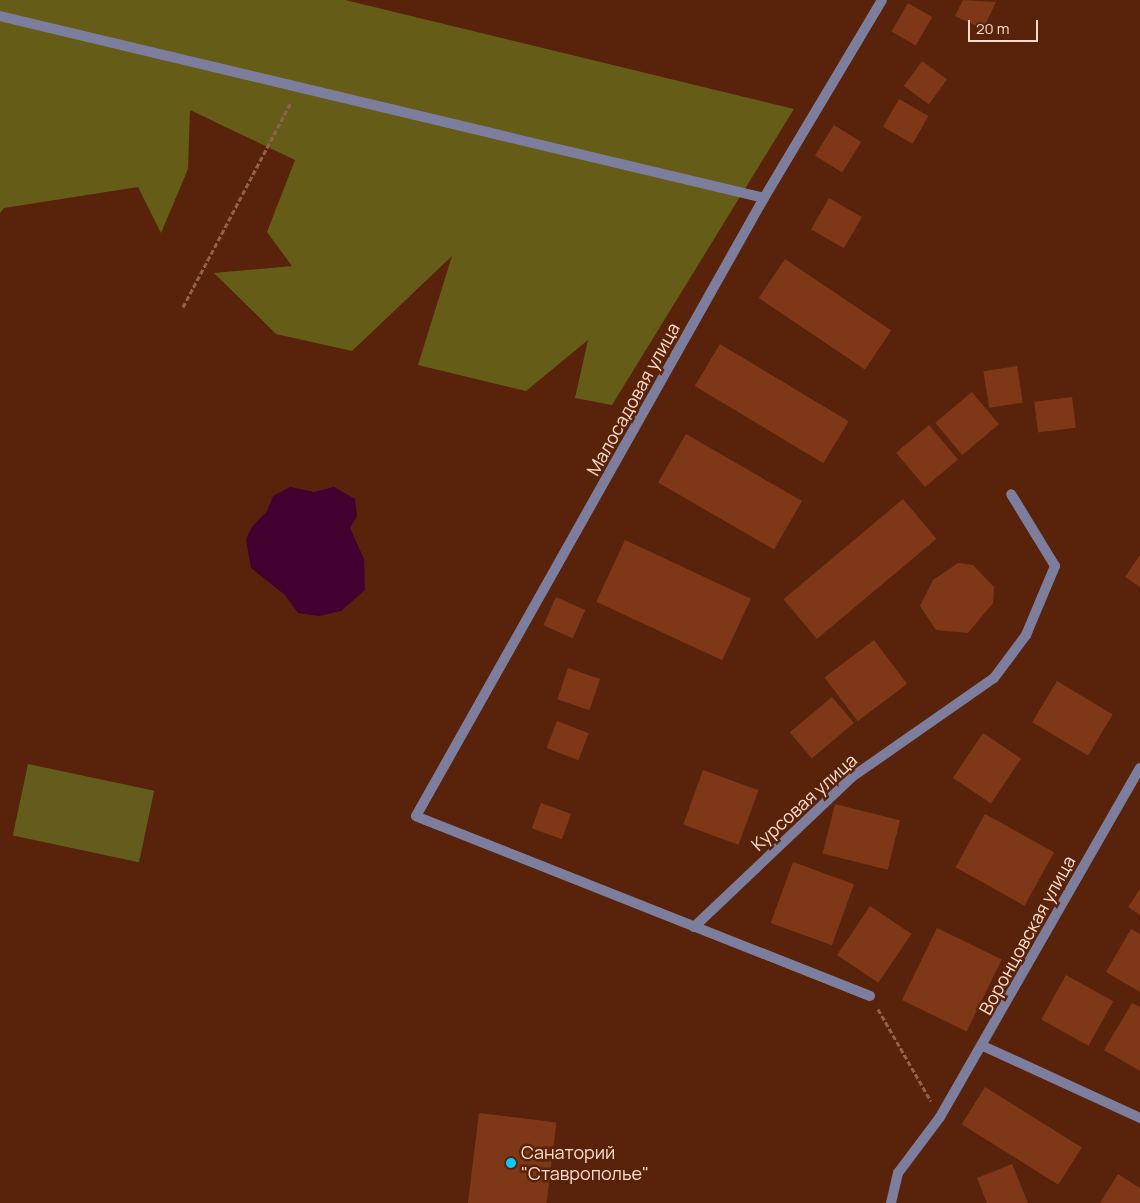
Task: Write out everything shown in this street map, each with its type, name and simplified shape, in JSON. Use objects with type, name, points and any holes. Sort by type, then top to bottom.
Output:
[{"type":"street","name":"Малосадовая улица","points":[[694,926],[416,816],[764,198],[882,0]]},
{"type":"street","points":[[0,16],[764,198]]},
{"type":"street","name":"Курсовая улица","points":[[694,926],[852,777],[994,678],[1026,636],[1055,566],[1011,494]]},
{"type":"street","name":"Воронцовская улица","points":[[891,1203],[898,1173],[940,1117],[984,1046],[1140,768]]},
{"type":"street","points":[[694,926],[870,996]]},
{"type":"street","points":[[984,1046],[1140,1118]]},
{"type":"path","points":[[183,307],[299,86]]},
{"type":"path","points":[[870,996],[940,1117]]},
{"type":"shaded area","points":[[0,0],[345,0],[794,109],[612,405],[575,398],[588,340],[526,391],[418,365],[452,256],[352,351],[276,334],[214,273],[292,266],[267,232],[295,160],[190,110],[188,169],[161,233],[138,187],[4,208],[0,213]]},
{"type":"shaded area","points":[[290,487],[314,492],[334,487],[355,499],[357,516],[350,528],[364,559],[365,590],[341,611],[319,616],[298,613],[285,595],[251,568],[246,539],[252,527],[267,511],[273,496]]},
{"type":"shaded area","points":[[28,764],[154,791],[139,862],[13,835]]},
{"type":"building","points":[[963,0],[996,2],[983,29],[955,16]]},
{"type":"building","points":[[908,3],[932,17],[916,46],[892,32]]},
{"type":"building","points":[[922,61],[947,79],[929,104],[904,86]]},
{"type":"building","points":[[899,99],[928,116],[912,144],[883,127]]},
{"type":"building","points":[[834,125],[861,142],[842,172],[815,156]]},
{"type":"building","points":[[829,198],[862,217],[844,248],[811,229]]},
{"type":"building","points":[[785,259],[891,331],[865,370],[759,298]]},
{"type":"building","points":[[720,344],[849,421],[823,463],[695,386]]},
{"type":"building","points":[[1017,366],[1023,403],[989,408],[983,371]]},
{"type":"building","points":[[972,392],[999,424],[962,455],[935,423]]},
{"type":"building","points":[[1072,397],[1076,428],[1038,432],[1034,402]]},
{"type":"building","points":[[929,425],[958,459],[925,487],[896,453]]},
{"type":"building","points":[[686,434],[802,501],[774,549],[658,482]]},
{"type":"building","points":[[903,499],[936,539],[817,639],[783,599]]},
{"type":"building","points":[[625,540],[751,599],[722,660],[596,602]]},
{"type":"building","points":[[1140,555],[1140,587],[1125,577]]},
{"type":"building","points":[[958,563],[973,565],[994,587],[993,603],[968,633],[936,630],[920,606],[933,580]]},
{"type":"building","points":[[556,597],[585,610],[573,638],[543,625]]},
{"type":"building","points":[[874,640],[907,684],[858,721],[824,677]]},
{"type":"building","points":[[568,668],[600,679],[589,710],[557,699]]},
{"type":"building","points":[[1057,681],[1113,714],[1088,756],[1032,722]]},
{"type":"building","points":[[832,697],[854,723],[812,758],[790,732]]},
{"type":"building","points":[[557,721],[589,733],[578,760],[547,748]]},
{"type":"building","points":[[983,733],[1021,759],[991,803],[953,778]]},
{"type":"building","points":[[703,770],[758,790],[739,845],[683,825]]},
{"type":"building","points":[[541,803],[571,814],[562,839],[532,828]]},
{"type":"building","points":[[835,804],[900,820],[888,870],[823,853]]},
{"type":"building","points":[[985,814],[1054,852],[1025,906],[955,867]]},
{"type":"building","points":[[793,862],[854,884],[832,945],[771,923]]},
{"type":"building","points":[[1140,889],[1140,915],[1128,907]]},
{"type":"building","points":[[870,906],[911,934],[878,983],[837,955]]},
{"type":"building","points":[[937,928],[1002,960],[967,1031],[902,1000]]},
{"type":"building","points":[[1131,929],[1140,934],[1140,992],[1106,972]]},
{"type":"building","points":[[1066,975],[1113,1001],[1089,1046],[1041,1020]]},
{"type":"building","points":[[1132,1003],[1140,1007],[1140,1071],[1104,1050]]},
{"type":"building","points":[[985,1087],[1082,1147],[1058,1185],[962,1124]]},
{"type":"building","name":"Санаторий \"Ставрополье\"","points":[[479,1113],[556,1123],[547,1203],[468,1203]]},
{"type":"building","points":[[1012,1164],[1028,1203],[987,1203],[977,1178]]},
{"type":"building","points":[[1118,1174],[1140,1188],[1140,1203],[1100,1203]]},
{"type":"place","name":"Санаторий \"Ставрополье\"","points":[[511,1163]]}]
